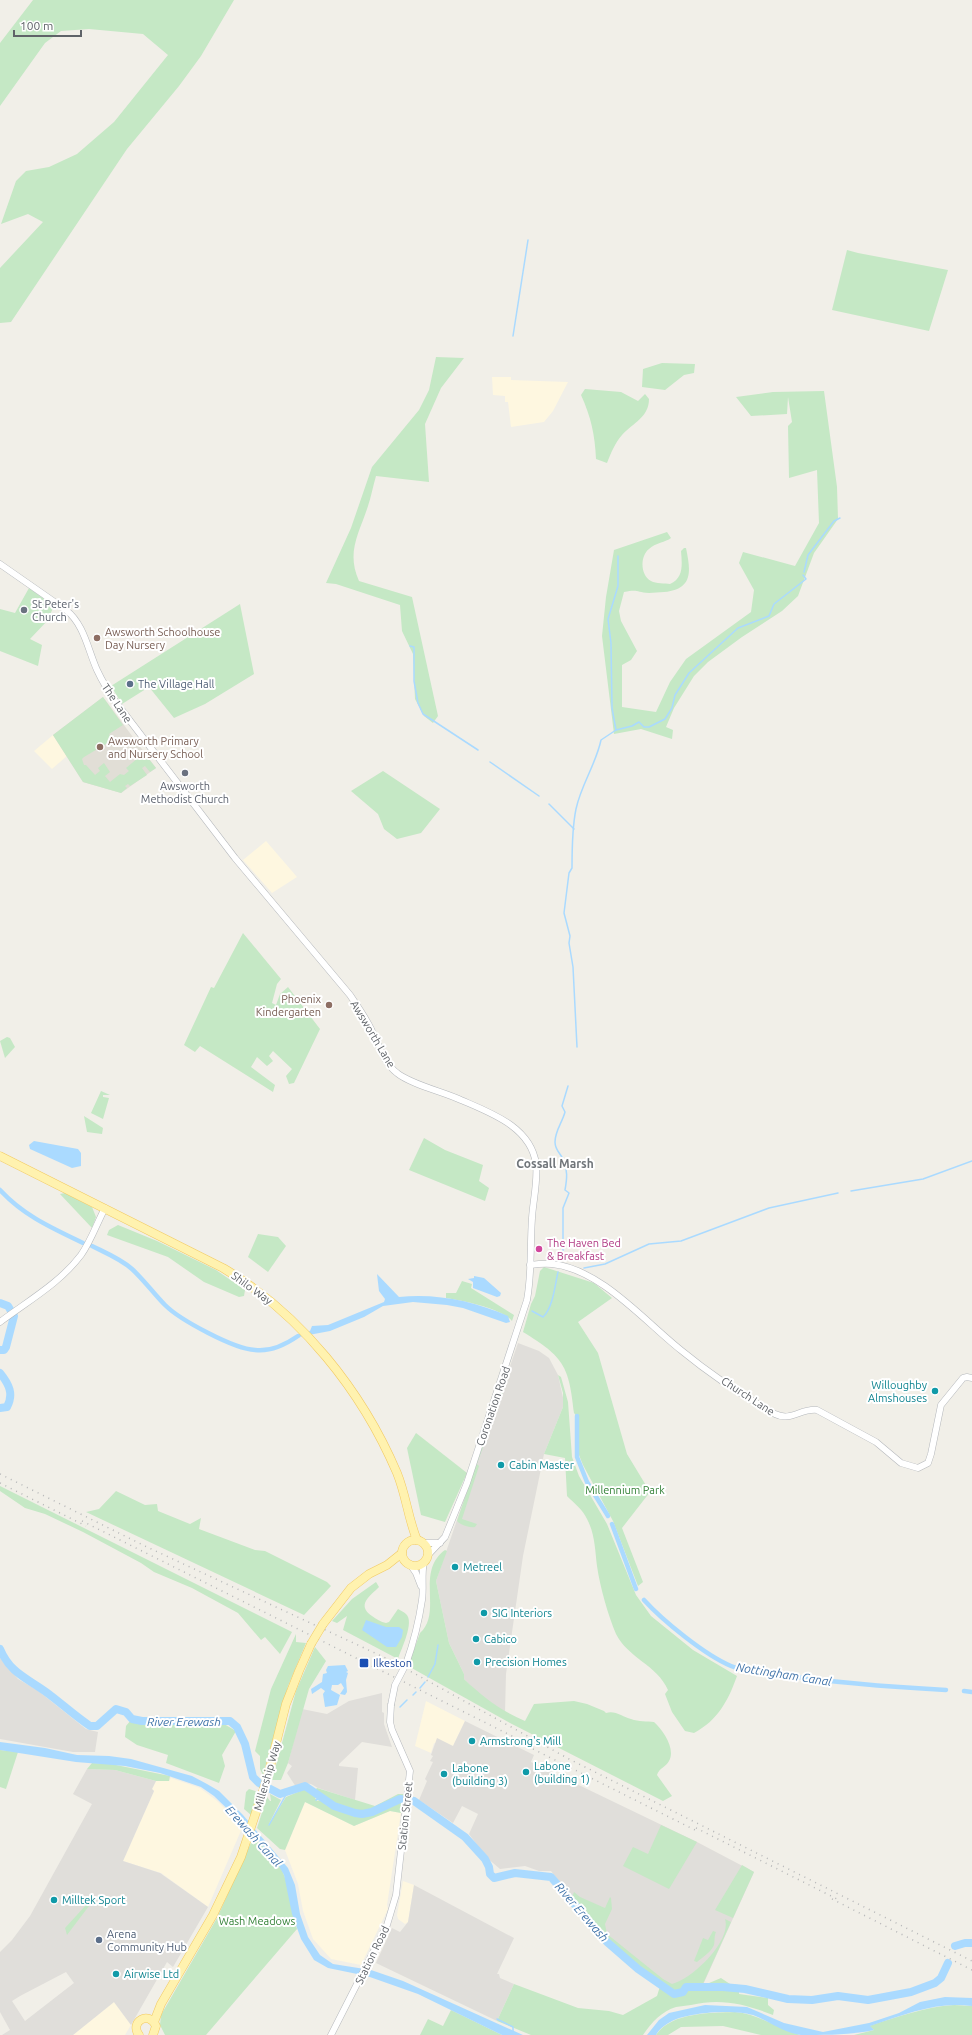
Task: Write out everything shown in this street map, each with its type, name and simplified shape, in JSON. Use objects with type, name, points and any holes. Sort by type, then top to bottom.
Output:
[{"type":"main road","name":"Shilo Way","points":[[0,1156],[234,1274],[292,1320],[336,1370],[370,1420],[396,1472],[406,1499],[410,1519],[420,1541]]},
{"type":"main road","name":"Shilo Way","points":[[405,1544],[410,1519]]},
{"type":"main road","points":[[420,1541],[427,1550],[426,1559],[418,1566],[408,1563],[402,1553],[405,1544],[420,1541]]},
{"type":"main road","name":"Millership Way","points":[[153,2035],[156,2029],[154,2022],[161,2004],[213,1915],[247,1841],[267,1779],[286,1704],[311,1644],[322,1624],[351,1588],[369,1574],[387,1564],[402,1553]]},
{"type":"main road","name":"Millership Way","points":[[387,1564],[408,1563]]},
{"type":"main road","name":"Millership Way","points":[[137,2034],[138,2023],[146,2018],[161,2004]]},
{"type":"main road","points":[[146,2018],[154,2022]]},
{"type":"street","name":"The Lane","points":[[0,564],[54,601],[76,620],[102,681],[118,705],[235,858]]},
{"type":"street","name":"Awsworth Lane","points":[[235,858],[350,995],[366,1019],[385,1058],[396,1072],[403,1078],[447,1093],[487,1112],[515,1128],[524,1137],[532,1151],[536,1165],[530,1264]]},
{"type":"street","points":[[0,1322],[56,1281],[82,1254],[105,1208]]},
{"type":"street","name":"Church Lane","points":[[530,1264],[556,1264],[577,1271],[603,1285],[639,1312],[692,1359],[775,1414],[787,1418],[809,1410],[817,1410],[876,1442],[901,1463],[914,1467],[921,1467],[929,1460],[943,1403],[963,1378],[972,1378]]},
{"type":"street","name":"Coronation Road","points":[[426,1559],[445,1536],[467,1483],[527,1300],[530,1264]]},
{"type":"street","points":[[420,1541],[440,1543]]},
{"type":"street","points":[[423,1591],[421,1572],[426,1559]]},
{"type":"street","points":[[408,1563],[416,1573],[423,1591]]},
{"type":"street","name":"Station Street","points":[[399,1871],[410,1771],[392,1730],[390,1722],[391,1705],[395,1685],[406,1664],[416,1628],[423,1591]]},
{"type":"street","name":"Station Road","points":[[331,2035],[368,1964],[392,1911],[399,1871]]},
{"type":"shaded area","points":[[492,377],[511,377],[511,380],[568,382],[553,411],[544,422],[511,427],[508,402],[505,402],[505,396],[493,395]]},
{"type":"shaded area","name":"Awsworth Primary and Nursery School","points":[[103,697],[156,768],[121,793],[83,782],[53,735]]},
{"type":"shaded area","points":[[53,735],[67,756],[52,769],[34,751]]},
{"type":"shaded area","points":[[266,841],[297,877],[272,893],[243,860]]},
{"type":"shaded area","points":[[518,1343],[539,1351],[549,1358],[558,1375],[564,1402],[544,1454],[523,1556],[506,1674],[505,1713],[478,1693],[464,1679],[464,1674],[449,1643],[436,1581]]},
{"type":"shaded area","points":[[0,1658],[18,1679],[37,1690],[86,1729],[98,1732],[95,1752],[73,1752],[0,1739]]},
{"type":"shaded area","points":[[382,1693],[382,1712],[384,1713],[384,1724],[392,1747],[362,1742],[339,1764],[339,1766],[358,1768],[355,1800],[318,1788],[311,1784],[305,1783],[296,1787],[287,1773],[292,1766],[288,1763],[302,1709],[327,1714],[349,1701]]},
{"type":"shaded area","points":[[426,1701],[465,1721],[453,1746],[434,1743],[431,1753],[415,1746]]},
{"type":"shaded area","points":[[465,1721],[534,1755],[531,1762],[697,1842],[754,1872],[702,1987],[685,1986],[675,1991],[630,1960],[602,1934],[551,1871],[539,1871],[525,1866],[500,1869],[486,1857],[469,1834],[478,1814],[462,1806],[453,1823],[419,1800],[427,1781],[425,1779],[433,1762],[430,1761],[433,1756],[431,1755],[437,1738],[453,1746]]},
{"type":"shaded area","points":[[87,1769],[115,1770],[156,1781],[152,1789],[154,1791],[123,1861],[160,1873],[208,1907],[173,1967],[167,1962],[131,2025],[114,2002],[73,2035],[2,2035],[10,2030],[0,2012],[0,1952],[12,1940],[30,1916],[92,1804],[73,1794]],"holes":[[[66,1972],[74,1983],[25,2021],[12,2001]]]},
{"type":"shaded area","points":[[171,1778],[200,1788],[216,1800],[243,1826],[208,1907],[161,1873],[123,1861],[154,1791],[152,1789],[156,1781],[169,1781]]},
{"type":"shaded area","points":[[305,1802],[354,1826],[390,1811],[401,1813],[387,1905],[388,1909],[361,1965],[331,1959],[313,1939],[303,1911],[298,1884],[285,1850]]},
{"type":"shaded area","points":[[403,1881],[414,1885],[408,1922],[405,1924],[398,1919],[397,1915]]},
{"type":"shaded area","points":[[414,1885],[514,1938],[497,1974],[499,1974],[500,1978],[514,1984],[497,2021],[376,1963],[392,1928],[400,1932],[408,1922]]},
{"type":"shaded area","points":[[114,2002],[131,2025],[125,2035],[73,2035]]},
{"type":"green space","points":[[33,0],[234,0],[201,56],[179,86],[127,149],[11,322],[0,323],[0,268],[43,222],[28,214],[1,224],[16,181],[26,171],[49,167],[77,154],[114,122],[168,55],[143,34],[89,29],[61,31],[45,43],[0,106],[0,43]]},
{"type":"green space","points":[[847,250],[948,270],[929,331],[832,310]]},
{"type":"green space","points":[[436,357],[464,358],[441,388],[425,424],[429,482],[376,476],[369,503],[355,543],[354,552],[355,571],[359,581],[412,597],[438,716],[433,723],[424,716],[415,699],[413,654],[402,631],[400,605],[336,584],[326,583],[351,528],[372,467],[419,410],[429,390]]},
{"type":"green space","points":[[662,363],[695,364],[694,373],[684,375],[665,390],[642,387],[643,369]]},
{"type":"green space","points":[[585,389],[621,392],[638,401],[645,394],[649,399],[646,411],[640,419],[620,438],[613,448],[607,463],[596,459],[592,426],[581,395]]},
{"type":"green space","points":[[824,391],[837,487],[838,519],[814,553],[798,596],[782,611],[742,637],[708,662],[694,676],[674,708],[666,727],[673,730],[672,739],[641,729],[614,734],[602,636],[606,597],[614,550],[667,532],[671,538],[654,545],[649,549],[644,556],[642,565],[647,578],[651,581],[670,584],[678,578],[680,574],[682,566],[681,551],[686,548],[689,572],[685,583],[673,590],[664,592],[624,592],[619,611],[621,621],[637,651],[631,660],[622,665],[622,707],[656,712],[670,682],[686,659],[751,612],[754,590],[739,563],[743,552],[795,566],[819,523],[817,470],[789,478],[788,426],[792,422],[788,397],[787,414],[751,416],[736,397],[773,392]]},
{"type":"green space","points":[[29,588],[54,606],[47,621],[30,639],[42,645],[38,666],[0,651],[0,609],[15,613]]},
{"type":"green space","points":[[240,604],[254,674],[205,704],[174,718],[149,687],[122,704],[111,686]]},
{"type":"green space","name":"Awsworth Primary and Nursery School","points":[[103,697],[123,725],[109,734],[112,739],[111,741],[82,759],[84,765],[86,765],[95,775],[100,771],[98,768],[104,763],[110,772],[105,776],[110,782],[120,774],[124,775],[129,771],[126,768],[144,753],[156,768],[150,772],[145,766],[142,768],[147,775],[130,786],[128,784],[125,786],[127,788],[121,793],[83,782],[53,735]]},
{"type":"green space","points":[[383,771],[440,809],[421,833],[397,839],[384,829],[378,814],[351,791]]},
{"type":"green space","points":[[243,933],[281,979],[277,984],[272,1003],[276,1005],[280,994],[288,987],[320,1029],[294,1083],[289,1084],[286,1076],[292,1069],[273,1051],[269,1056],[273,1061],[267,1066],[257,1057],[251,1067],[275,1085],[273,1092],[200,1046],[195,1052],[184,1045],[211,987],[214,988]]},
{"type":"green space","points":[[7,1037],[10,1038],[15,1047],[5,1058],[0,1041]]},
{"type":"green space","points":[[101,1091],[110,1095],[103,1095],[103,1097],[109,1098],[103,1119],[91,1113]]},
{"type":"green space","points":[[84,1116],[103,1128],[102,1134],[87,1132]]},
{"type":"green space","points":[[424,1138],[445,1150],[483,1165],[479,1181],[489,1188],[485,1201],[409,1170]]},
{"type":"green space","points":[[65,1193],[92,1207],[96,1217],[92,1228],[60,1194]]},
{"type":"green space","points":[[118,1225],[157,1241],[216,1270],[245,1290],[244,1296],[239,1297],[204,1282],[168,1257],[107,1235],[109,1230]]},
{"type":"green space","points":[[258,1234],[278,1237],[286,1246],[268,1272],[248,1257]]},
{"type":"green space","name":"Millennium Park","points":[[544,1267],[594,1283],[612,1298],[578,1322],[598,1353],[627,1454],[650,1492],[622,1528],[643,1582],[638,1586],[613,1521],[579,1455],[578,1418],[574,1413],[570,1384],[562,1364],[548,1349],[523,1332],[531,1304],[535,1296],[540,1271]]},
{"type":"green space","points":[[462,1281],[472,1284],[471,1288],[514,1315],[512,1321],[500,1312],[472,1303],[446,1298],[446,1293],[456,1293]]},
{"type":"green space","points":[[558,1375],[561,1377],[568,1402],[572,1457],[579,1476],[607,1524],[636,1595],[651,1616],[693,1650],[737,1676],[726,1702],[716,1716],[694,1733],[685,1731],[672,1712],[665,1694],[668,1690],[663,1681],[621,1642],[616,1634],[602,1592],[590,1525],[583,1513],[567,1496],[565,1458],[544,1454],[563,1407],[563,1393]]},
{"type":"green space","points":[[501,1392],[503,1392],[477,1464],[479,1466],[462,1519],[477,1524],[475,1527],[468,1527],[457,1521]]},
{"type":"green space","points":[[416,1433],[467,1473],[445,1522],[421,1515],[407,1448]]},
{"type":"green space","points":[[0,1486],[292,1632],[280,1654],[265,1637],[261,1640],[238,1613],[192,1588],[154,1572],[141,1563],[83,1532],[45,1514],[25,1508],[0,1491]]},
{"type":"green space","points":[[116,1491],[145,1505],[157,1504],[158,1511],[190,1524],[201,1518],[199,1529],[255,1550],[265,1551],[327,1582],[331,1586],[304,1615],[86,1512],[99,1509]]},
{"type":"green space","points":[[445,1550],[447,1551],[436,1581],[449,1643],[464,1674],[464,1679],[493,1703],[508,1713],[525,1721],[534,1704],[574,1701],[587,1704],[606,1713],[613,1712],[634,1720],[654,1722],[665,1735],[670,1745],[671,1756],[669,1761],[657,1775],[672,1796],[663,1801],[510,1723],[408,1666],[420,1633],[426,1624],[429,1614],[430,1580],[432,1569],[436,1559]]},
{"type":"green space","points":[[376,1582],[379,1587],[366,1601],[365,1608],[367,1612],[386,1623],[389,1622],[398,1609],[405,1613],[408,1618],[408,1629],[398,1659],[343,1630],[347,1616],[337,1623],[332,1621],[352,1599]]},
{"type":"green space","points":[[296,1634],[296,1642],[306,1643],[288,1686],[263,1775],[260,1769],[260,1756],[255,1751],[271,1689]]},
{"type":"green space","points":[[315,1647],[326,1661],[309,1689],[288,1763],[281,1780],[272,1780],[296,1691]]},
{"type":"green space","points":[[131,1720],[224,1724],[236,1731],[222,1755],[225,1766],[219,1783],[166,1763],[168,1755],[137,1745],[125,1737],[126,1726]]},
{"type":"green space","points":[[0,1750],[18,1752],[6,1789],[0,1787]]},
{"type":"green space","points":[[92,1763],[111,1764],[170,1776],[169,1781],[156,1781],[115,1770],[87,1769]]},
{"type":"green space","points":[[317,1788],[375,1806],[398,1794],[404,1794],[404,1797],[394,1799],[378,1808],[361,1812],[353,1811],[337,1805],[314,1791]]},
{"type":"green space","points":[[249,1789],[258,1792],[251,1815],[244,1809],[246,1792]]},
{"type":"green space","points":[[305,1789],[317,1797],[315,1798],[317,1801],[320,1800],[339,1810],[353,1814],[367,1815],[397,1802],[403,1801],[401,1813],[390,1811],[354,1826],[305,1802],[285,1850],[280,1849],[257,1828],[267,1797],[271,1801],[270,1794],[281,1800],[268,1826],[286,1797]]},
{"type":"green space","points":[[661,1825],[697,1842],[669,1889],[623,1866],[633,1847],[648,1854]]},
{"type":"green space","name":"Wash Meadows","points":[[254,1836],[275,1859],[281,1869],[288,1888],[297,1929],[206,2035],[165,2035],[160,2025],[161,2015],[217,1918]]},
{"type":"green space","points":[[742,1865],[754,1872],[733,1918],[715,1910]]},
{"type":"green space","points":[[574,1892],[580,1897],[605,1908],[610,1897],[612,1909],[605,1924],[607,1934],[663,1979],[672,1984],[690,1975],[709,1958],[717,1948],[722,1938],[726,1928],[725,1919],[731,1922],[702,1986],[721,1978],[730,1984],[739,1985],[739,1994],[768,1998],[768,2005],[774,2010],[773,2015],[733,2003],[713,2002],[689,2005],[666,2011],[653,2022],[643,2035],[531,2035],[497,2021],[514,1984],[578,2008],[609,2011],[623,2015],[657,1996],[661,1983],[625,1954],[603,1933],[572,1897]]},
{"type":"green space","points":[[87,1904],[89,1906],[67,1935],[65,1928]]},
{"type":"green space","points":[[713,1931],[716,1932],[713,1948],[697,1962],[694,1961],[703,1938],[708,1940]]},
{"type":"green space","points":[[954,2005],[972,2006],[972,2035],[854,2035],[874,2030],[869,2026],[900,2016],[921,2010]]},
{"type":"green space","points":[[451,2010],[502,2035],[420,2035],[428,2019],[443,2026]]},
{"type":"green space","points":[[735,2012],[752,2015],[800,2035],[761,2035],[723,2026],[681,2027],[668,2035],[656,2035],[663,2027],[681,2018],[692,2015]]},
{"type":"water","points":[[34,1141],[78,1149],[81,1153],[81,1166],[72,1168],[30,1149],[29,1145]]},
{"type":"water","points":[[377,1274],[399,1297],[427,1296],[455,1299],[482,1306],[508,1316],[510,1322],[506,1323],[463,1308],[413,1302],[383,1306],[364,1317],[330,1331],[298,1337],[297,1335],[310,1331],[312,1326],[328,1325],[384,1302],[385,1299],[379,1291]]},
{"type":"water","points":[[474,1276],[484,1278],[501,1293],[500,1296],[497,1297],[473,1288],[473,1282],[468,1279],[474,1278]]},
{"type":"water","points":[[366,1620],[386,1627],[399,1627],[403,1630],[402,1637],[396,1647],[387,1647],[362,1630]]},
{"type":"water","points":[[345,1665],[348,1671],[346,1672],[348,1673],[346,1680],[347,1692],[345,1695],[340,1694],[344,1688],[341,1683],[338,1685],[332,1685],[331,1690],[340,1695],[337,1705],[325,1707],[323,1694],[325,1691],[321,1688],[312,1694],[311,1689],[322,1682],[323,1674],[327,1673],[326,1670],[328,1666]]},
{"type":"water","points":[[0,1742],[45,1748],[77,1755],[109,1756],[131,1759],[192,1776],[207,1784],[219,1791],[243,1815],[288,1868],[295,1885],[300,1914],[308,1937],[320,1955],[333,1964],[371,1970],[403,1981],[523,2035],[502,2035],[418,1994],[367,1976],[328,1968],[314,1960],[301,1939],[292,1914],[284,1875],[276,1861],[247,1828],[214,1796],[201,1787],[160,1773],[125,1766],[76,1762],[0,1750]]},
{"type":"water","points":[[945,1997],[972,1998],[972,2006],[947,2005],[934,2007],[909,2013],[870,2026],[874,2030],[829,2035],[795,2034],[753,2015],[735,2012],[712,2012],[689,2015],[680,2018],[665,2025],[656,2035],[647,2035],[659,2020],[669,2013],[705,2005],[747,2007],[784,2023],[823,2032],[869,2023],[899,2013],[920,2002]]},
{"type":"waterway","points":[[513,336],[528,240]]},
{"type":"waterway","points":[[804,572],[808,555],[834,521],[840,518]]},
{"type":"waterway","points":[[616,730],[612,708],[611,643],[608,619],[618,586],[618,556]]},
{"type":"waterway","points":[[577,1047],[573,967],[569,943],[570,936],[564,913],[569,873],[572,868],[573,831],[576,809],[581,791],[596,758],[601,740],[616,730],[632,726],[639,722],[644,727],[649,727],[665,719],[672,708],[675,695],[689,673],[738,628],[769,616],[774,604],[806,579],[803,575]]},
{"type":"waterway","points":[[410,646],[414,647],[414,681],[418,703],[423,714],[478,750]]},
{"type":"waterway","points":[[490,762],[539,796]]},
{"type":"waterway","points":[[549,804],[574,829]]},
{"type":"waterway","points":[[563,1260],[563,1208],[569,1193],[565,1190],[567,1178],[566,1167],[555,1142],[556,1134],[565,1112],[562,1106],[568,1086]]},
{"type":"waterway","points":[[851,1191],[923,1179],[972,1161]]},
{"type":"waterway","name":"Nottingham Canal","points":[[0,1190],[19,1207],[39,1221],[83,1243]]},
{"type":"waterway","points":[[584,1268],[605,1264],[649,1244],[681,1241],[769,1208],[838,1193]]},
{"type":"waterway","name":"Nottingham Canal","points":[[92,1246],[128,1265],[165,1305],[182,1318],[208,1333],[234,1345],[255,1350],[267,1350],[278,1347],[298,1336]]},
{"type":"waterway","points":[[532,1311],[543,1317],[546,1313],[553,1296],[558,1272]]},
{"type":"waterway","name":"River Erewash","points":[[0,1303],[8,1306],[14,1316],[6,1347],[4,1350],[0,1350]]},
{"type":"waterway","name":"River Erewash","points":[[0,1373],[10,1389],[10,1398],[7,1407],[0,1408]]},
{"type":"waterway","name":"Nottingham Canal","points":[[577,1416],[577,1457],[587,1482],[608,1516]]},
{"type":"waterway","name":"Nottingham Canal","points":[[612,1524],[636,1589]]},
{"type":"waterway","name":"Nottingham Canal","points":[[644,1600],[673,1627],[697,1646],[721,1661],[743,1670],[884,1686],[946,1690]]},
{"type":"waterway","points":[[428,1677],[435,1664],[438,1645]]},
{"type":"waterway","name":"River Erewash","points":[[0,1649],[4,1657],[14,1669],[90,1726],[97,1726],[116,1709],[126,1712],[132,1719],[142,1721],[230,1721],[237,1727],[245,1744],[253,1777],[259,1783],[280,1794],[305,1786],[334,1806],[362,1814],[372,1812],[400,1799],[414,1801],[465,1837],[485,1859],[489,1867],[490,1874],[494,1878],[515,1873],[551,1877],[607,1942],[638,1969],[674,1994],[683,1992],[686,1987],[723,1987],[745,1989],[788,1999],[812,2000],[838,1996],[868,2000],[911,1992],[935,1983],[941,1978],[948,1963]]},
{"type":"waterway","points":[[420,1688],[425,1682]]},
{"type":"waterway","name":"Nottingham Canal","points":[[964,1691],[972,1692]]},
{"type":"waterway","points":[[413,1695],[416,1692]]},
{"type":"waterway","points":[[400,1707],[407,1700]]},
{"type":"waterway","points":[[269,1825],[287,1793]]},
{"type":"waterway","name":"River Erewash","points":[[316,1800],[321,1797]]},
{"type":"waterway","name":"River Erewash","points":[[955,1946],[965,1943],[972,1943]]},
{"type":"waterway","points":[[497,2019],[513,2027],[513,2033]]},
{"type":"railway","points":[[0,1474],[147,1547],[390,1660],[569,1759],[972,1961]]},
{"type":"railway","points":[[0,1483],[86,1526]]},
{"type":"railway","points":[[82,1521],[538,1749]]},
{"type":"railway","points":[[533,1749],[699,1832]]},
{"type":"railway","points":[[696,1828],[837,1899]]},
{"type":"railway","points":[[832,1899],[972,1970]]},
{"type":"place","name":"St Peter's Church","points":[[24,610]]},
{"type":"place","name":"Awsworth Schoolhouse Day Nursery","points":[[97,638]]},
{"type":"place","name":"The Village Hall","points":[[130,684]]},
{"type":"place","name":"Awsworth Primary and Nursery School","points":[[100,747]]},
{"type":"place","name":"Awsworth Methodist Church","points":[[185,773]]},
{"type":"place","name":"Phoenix Kindergarten","points":[[329,1005]]},
{"type":"place","name":"The Haven Bed & Breakfast","points":[[539,1249]]},
{"type":"place","name":"Willoughby Almshouses","points":[[935,1391]]},
{"type":"place","name":"Cabin Master","points":[[501,1465]]},
{"type":"place","name":"Metreel","points":[[455,1567]]},
{"type":"place","name":"SIG Interiors","points":[[484,1613]]},
{"type":"place","name":"Cabico","points":[[476,1639]]},
{"type":"place","name":"Precision Homes","points":[[477,1662]]},
{"type":"place","name":"Ilkeston","points":[[364,1663]]},
{"type":"place","name":"Armstrong's Mill","points":[[472,1741]]},
{"type":"place","name":"Labone (building 1)","points":[[526,1772]]},
{"type":"place","name":"Labone (building 3)","points":[[444,1774]]},
{"type":"place","name":"Milltek Sport","points":[[54,1900]]},
{"type":"place","name":"Arena Community Hub","points":[[99,1940]]},
{"type":"place","name":"Airwise Ltd","points":[[116,1974]]},
{"type":"district","name":"Cossall Marsh","points":[[555,1163]]},
{"type":"water label","name":"Erewash Canal","points":[[254,1836]]}]
